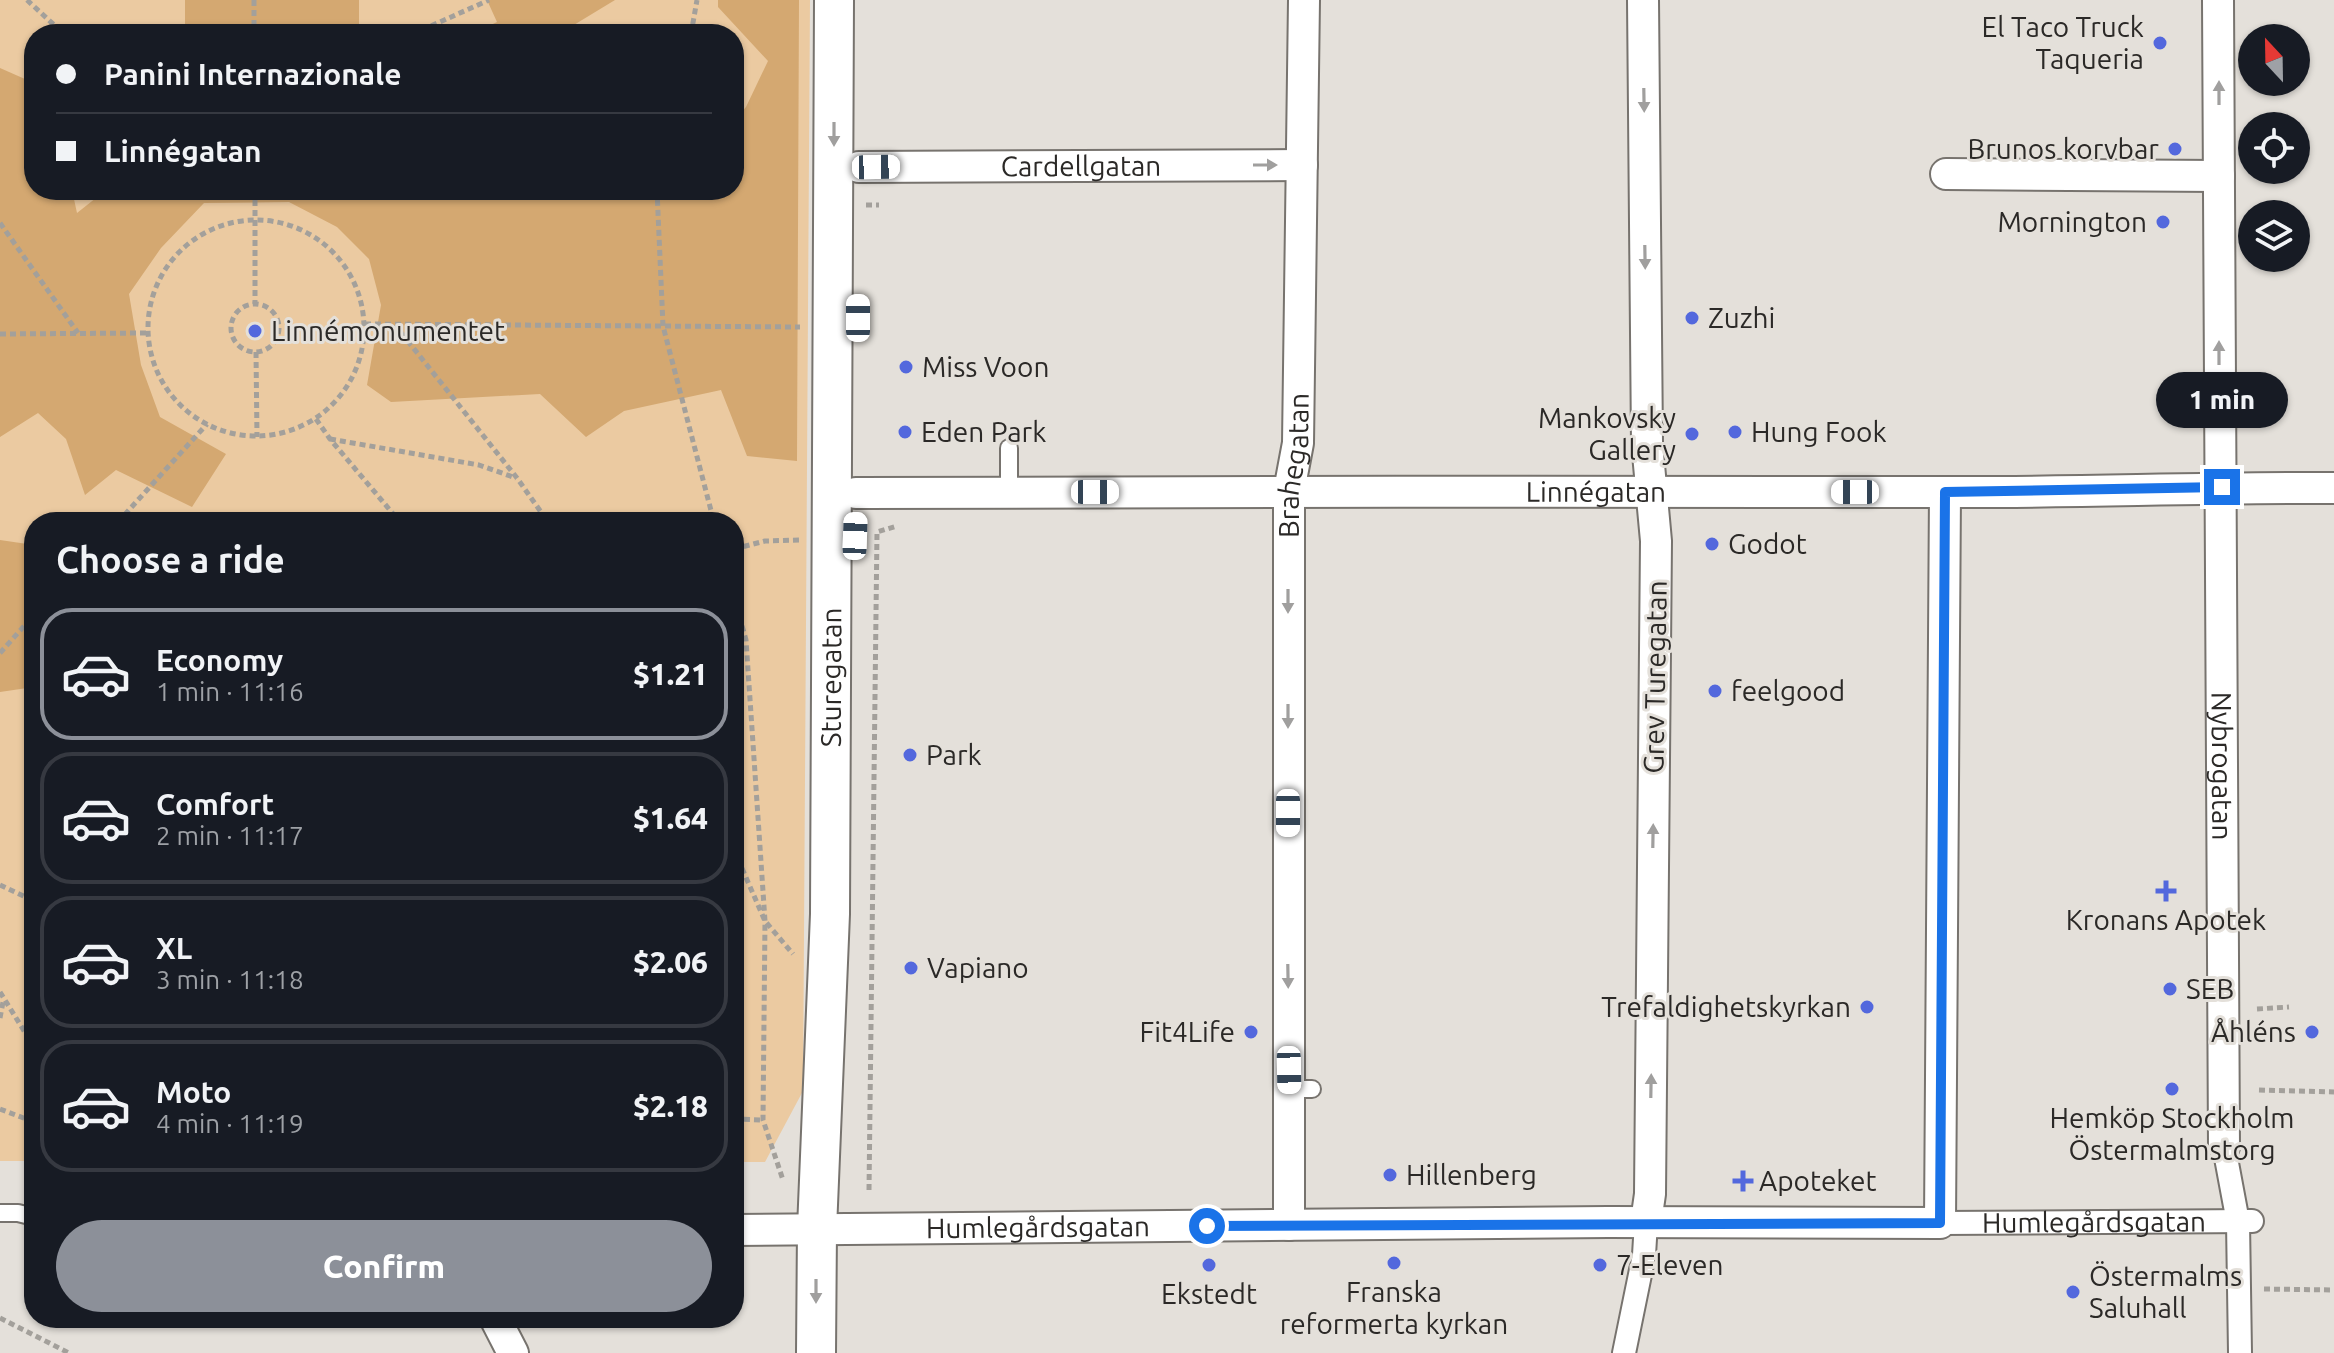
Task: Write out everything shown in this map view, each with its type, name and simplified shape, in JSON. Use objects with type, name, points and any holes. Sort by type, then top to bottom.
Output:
[{"type":"street","name":"Sturegatan","points":[[834,0],[830,1229],[841,1353]]},
{"type":"street","name":"Sturegatan","points":[[816,1353],[830,1229],[851,927],[859,167],[857,0]]},
{"type":"street","name":"Brahegatan","points":[[1289,1225],[1300,1089],[1289,491],[1298,443],[1304,0]]},
{"type":"street","name":"Grev Turegatan","points":[[1624,1353],[1644,1255],[1650,1194],[1656,586],[1647,443],[1643,0]]},
{"type":"street","name":"Nybrogatan","points":[[2218,0],[2224,1147],[2245,1221],[2239,1289],[2240,1353]]},
{"type":"street","name":"Cardellgatan","points":[[859,167],[1302,165]]},
{"type":"street","points":[[1946,174],[2219,176]]},
{"type":"street","name":"Linnégatan","points":[[856,493],[1945,492],[2334,488]]},
{"type":"street","points":[[1940,1223],[1945,492]]},
{"type":"street","name":"Humlegårdsgatan","points":[[744,1230],[1646,1222],[2245,1221]]},
{"type":"street","points":[[500,1328],[513,1353]]},
{"type":"lane","points":[[1009,448],[1009,492]]},
{"type":"lane","points":[[0,1213],[24,1214]]},
{"type":"path","points":[[27,0],[53,24]]},
{"type":"path","points":[[254,0],[254,24]]},
{"type":"path","points":[[435,24],[489,0]]},
{"type":"path","points":[[693,24],[697,0]]},
{"type":"path","points":[[254,200],[255,304]]},
{"type":"path","points":[[657,200],[663,326],[711,512]]},
{"type":"path","points":[[255,220],[274,221],[299,228],[330,248],[345,265],[356,285],[363,303],[365,324],[361,355],[353,378],[337,401],[316,419],[280,434],[257,437],[221,430],[184,409],[170,394],[153,362],[148,333],[149,310],[161,277],[183,248],[213,229],[255,220]]},
{"type":"path","points":[[0,223],[78,334]]},
{"type":"path","points":[[255,304],[272,311],[279,323],[276,341],[256,352],[238,344],[231,326],[240,310],[255,304]]},
{"type":"path","points":[[365,324],[802,327]]},
{"type":"path","points":[[395,325],[541,512]]},
{"type":"path","points":[[0,334],[148,333]]},
{"type":"path","points":[[256,352],[257,437]]},
{"type":"path","points":[[316,419],[392,512]]},
{"type":"path","points":[[127,512],[207,424]]},
{"type":"path","points":[[330,439],[479,465],[517,478]]},
{"type":"path","name":"Sturegatan","points":[[869,1190],[877,532],[904,523]]},
{"type":"path","points":[[744,546],[765,541],[804,540]]},
{"type":"path","points":[[0,653],[24,626]]},
{"type":"path","points":[[744,633],[765,921],[763,1120],[785,1184]]},
{"type":"path","points":[[744,873],[765,921],[802,966]]},
{"type":"path","points":[[0,885],[24,896]]},
{"type":"path","points":[[0,992],[24,1032]]},
{"type":"path","points":[[0,1018],[3,1001]]},
{"type":"path","points":[[2257,1009],[2289,1007]]},
{"type":"path","points":[[2259,1090],[2334,1092]]},
{"type":"path","points":[[0,1109],[24,1118]]},
{"type":"path","points":[[744,1119],[763,1120]]},
{"type":"path","points":[[2239,1289],[2334,1290]]},
{"type":"path","points":[[0,1318],[69,1353]]},
{"type":"shaded area","points":[[0,0],[810,0],[803,1091],[765,1162],[744,1162],[744,512],[24,512],[24,1161],[0,1161]]},
{"type":"shaded area","points":[[185,0],[359,0],[359,24],[185,24]]},
{"type":"shaded area","points":[[487,0],[615,0],[575,24],[493,24],[497,22]]},
{"type":"shaded area","points":[[718,0],[799,0],[797,461],[747,456],[721,390],[624,411],[586,437],[540,394],[391,402],[367,385],[381,305],[369,259],[337,227],[289,202],[204,203],[161,248],[129,294],[141,365],[160,417],[226,454],[192,507],[116,470],[85,495],[66,439],[38,413],[0,437],[0,68],[24,79],[24,200],[74,200],[77,213],[93,200],[744,200],[744,109],[768,61],[744,35],[744,24],[734,24],[718,7]]},
{"type":"shaded area","points":[[0,540],[24,544],[24,688],[0,692]]},
{"type":"place","name":"El Taco Truck Taqueria","points":[[2160,43]]},
{"type":"place","name":"Brunos korvbar","points":[[2175,149]]},
{"type":"place","name":"Mornington","points":[[2163,222]]},
{"type":"place","name":"Zuzhi","points":[[1692,318]]},
{"type":"place","name":"Linnémonumentet","points":[[255,331]]},
{"type":"place","name":"Miss Voon","points":[[906,367]]},
{"type":"place","name":"Eden Park","points":[[905,432]]},
{"type":"place","name":"Hung Fook","points":[[1735,432]]},
{"type":"place","name":"Mankovsky Gallery","points":[[1692,434]]},
{"type":"place","name":"Godot","points":[[1712,544]]},
{"type":"place","name":"feelgood","points":[[1715,691]]},
{"type":"place","name":"Park","points":[[910,755]]},
{"type":"place","name":"Kronans Apotek","points":[[2166,891]]},
{"type":"place","name":"Vapiano","points":[[911,968]]},
{"type":"place","name":"SEB","points":[[2170,989]]},
{"type":"place","name":"Trefaldighetskyrkan","points":[[1867,1007]]},
{"type":"place","name":"Fit4Life","points":[[1251,1032]]},
{"type":"place","name":"Åhléns","points":[[2312,1032]]},
{"type":"place","name":"Hemköp Stockholm Östermalmstorg","points":[[2172,1089]]},
{"type":"place","name":"Hillenberg","points":[[1390,1175]]},
{"type":"place","name":"Apoteket","points":[[1743,1181]]},
{"type":"place","name":"Franska reformerta kyrkan","points":[[1394,1263]]},
{"type":"place","name":"Ekstedt","points":[[1209,1265]]},
{"type":"place","name":"7-Eleven","points":[[1600,1265]]},
{"type":"place","name":"Östermalms Saluhall","points":[[2073,1292]]},
{"type":"route","points":[[1207,1226],[1940,1223],[1945,492],[2222,487]]}]
